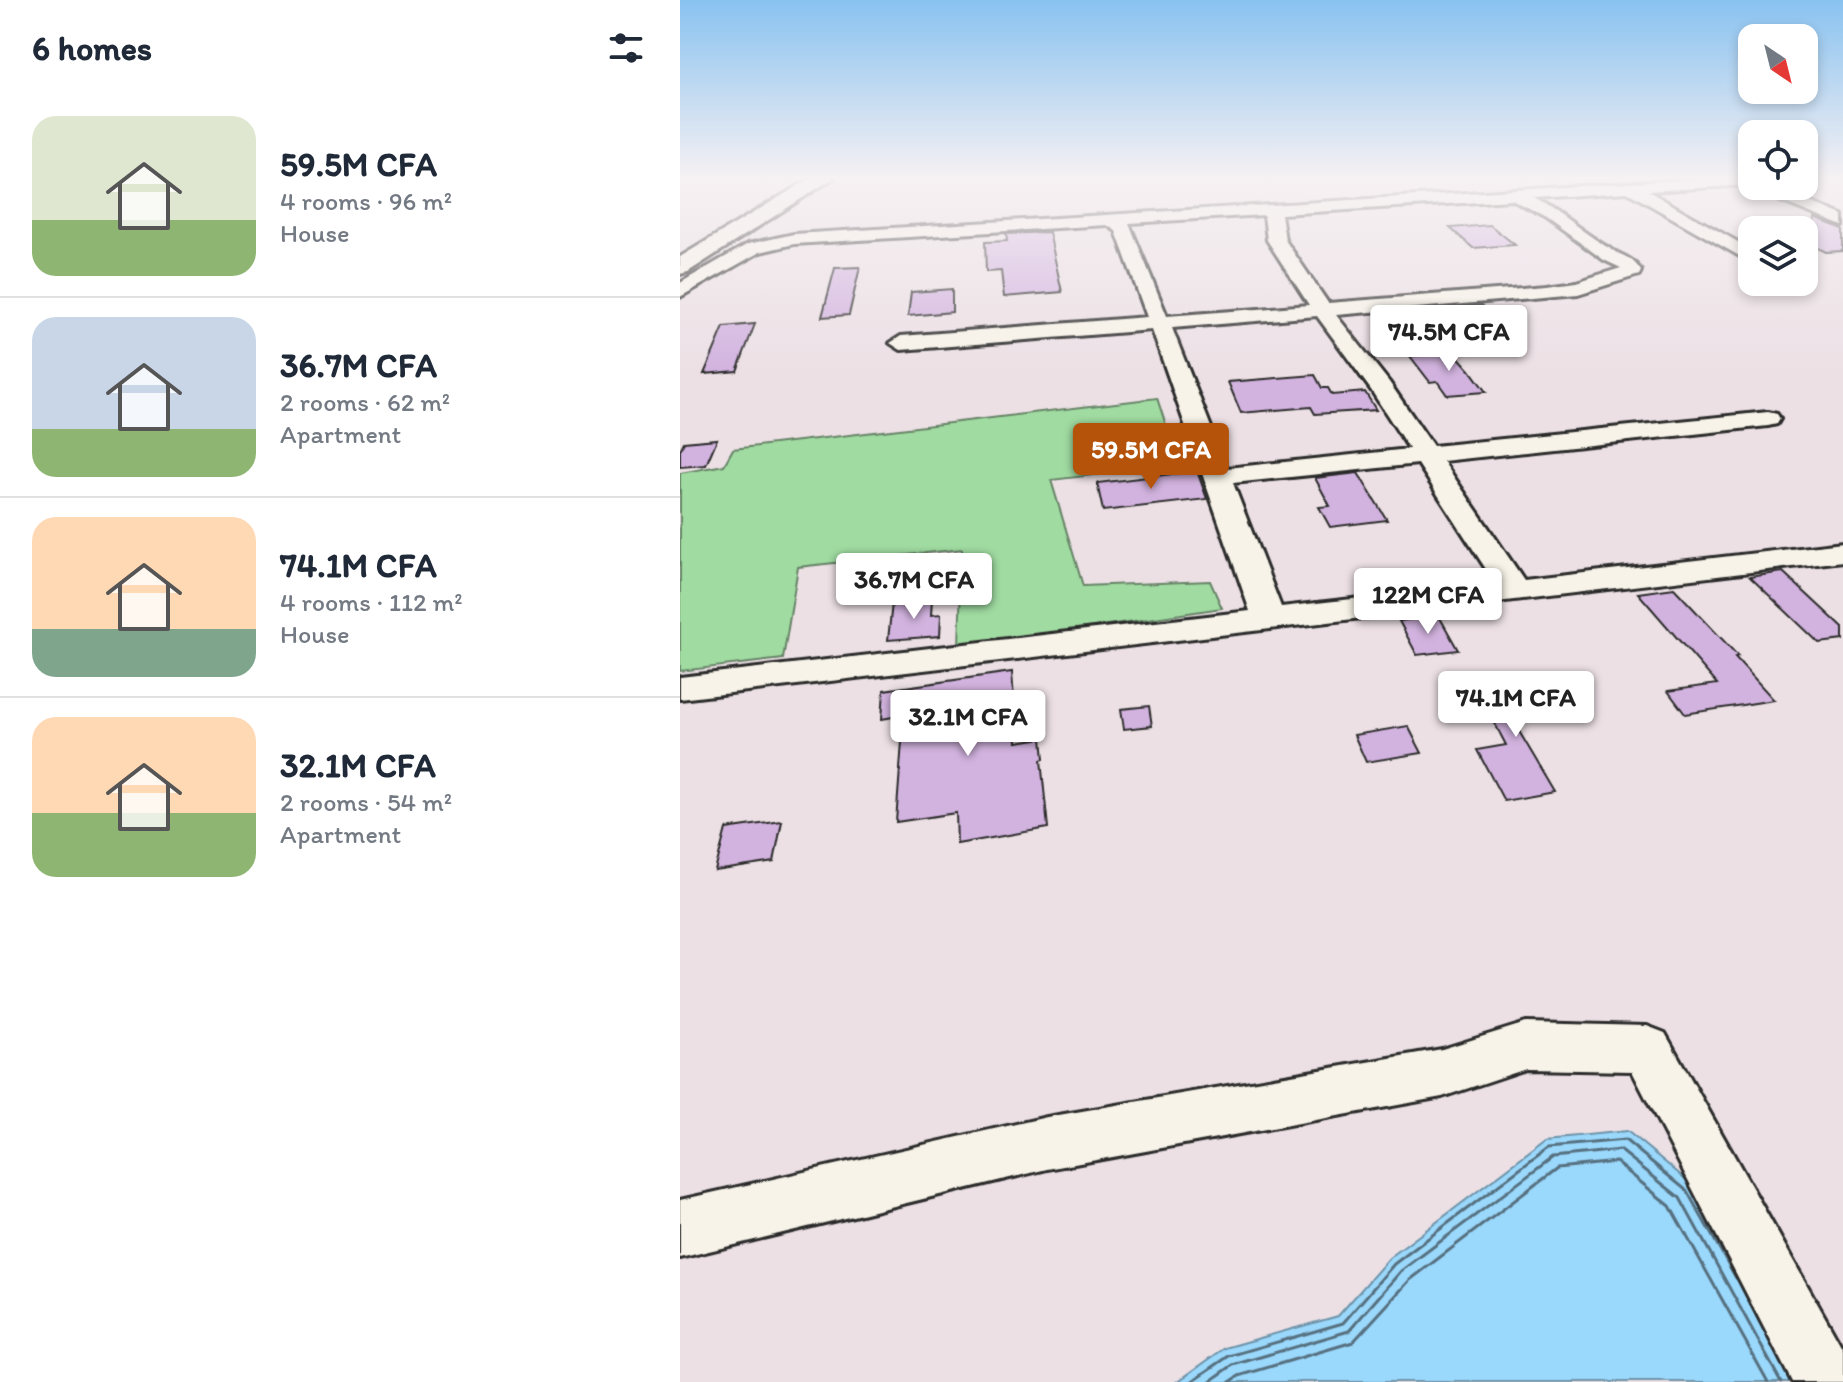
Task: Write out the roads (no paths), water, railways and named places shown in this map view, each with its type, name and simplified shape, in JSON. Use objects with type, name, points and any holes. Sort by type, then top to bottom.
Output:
[{"type":"main road","points":[[680,267],[721,241]]},
{"type":"street","points":[[680,291],[754,248],[783,241]]},
{"type":"street","points":[[1129,241],[1269,618]]},
{"type":"street","points":[[1277,241],[1324,312],[1381,387],[1515,590]]},
{"type":"street","points":[[901,343],[1547,292],[1578,288],[1632,271],[1626,262],[1588,241]]},
{"type":"street","points":[[1217,477],[1768,419]]},
{"type":"street","points":[[686,696],[1269,618],[1843,552]]},
{"type":"street","points":[[680,1229],[1047,1143],[1442,1073],[1526,1046],[1647,1049],[1826,1382]]},
{"type":"water","points":[[1627,1131],[1694,1186],[1801,1382],[1177,1382],[1225,1348],[1338,1316],[1389,1258],[1547,1139]]}]
